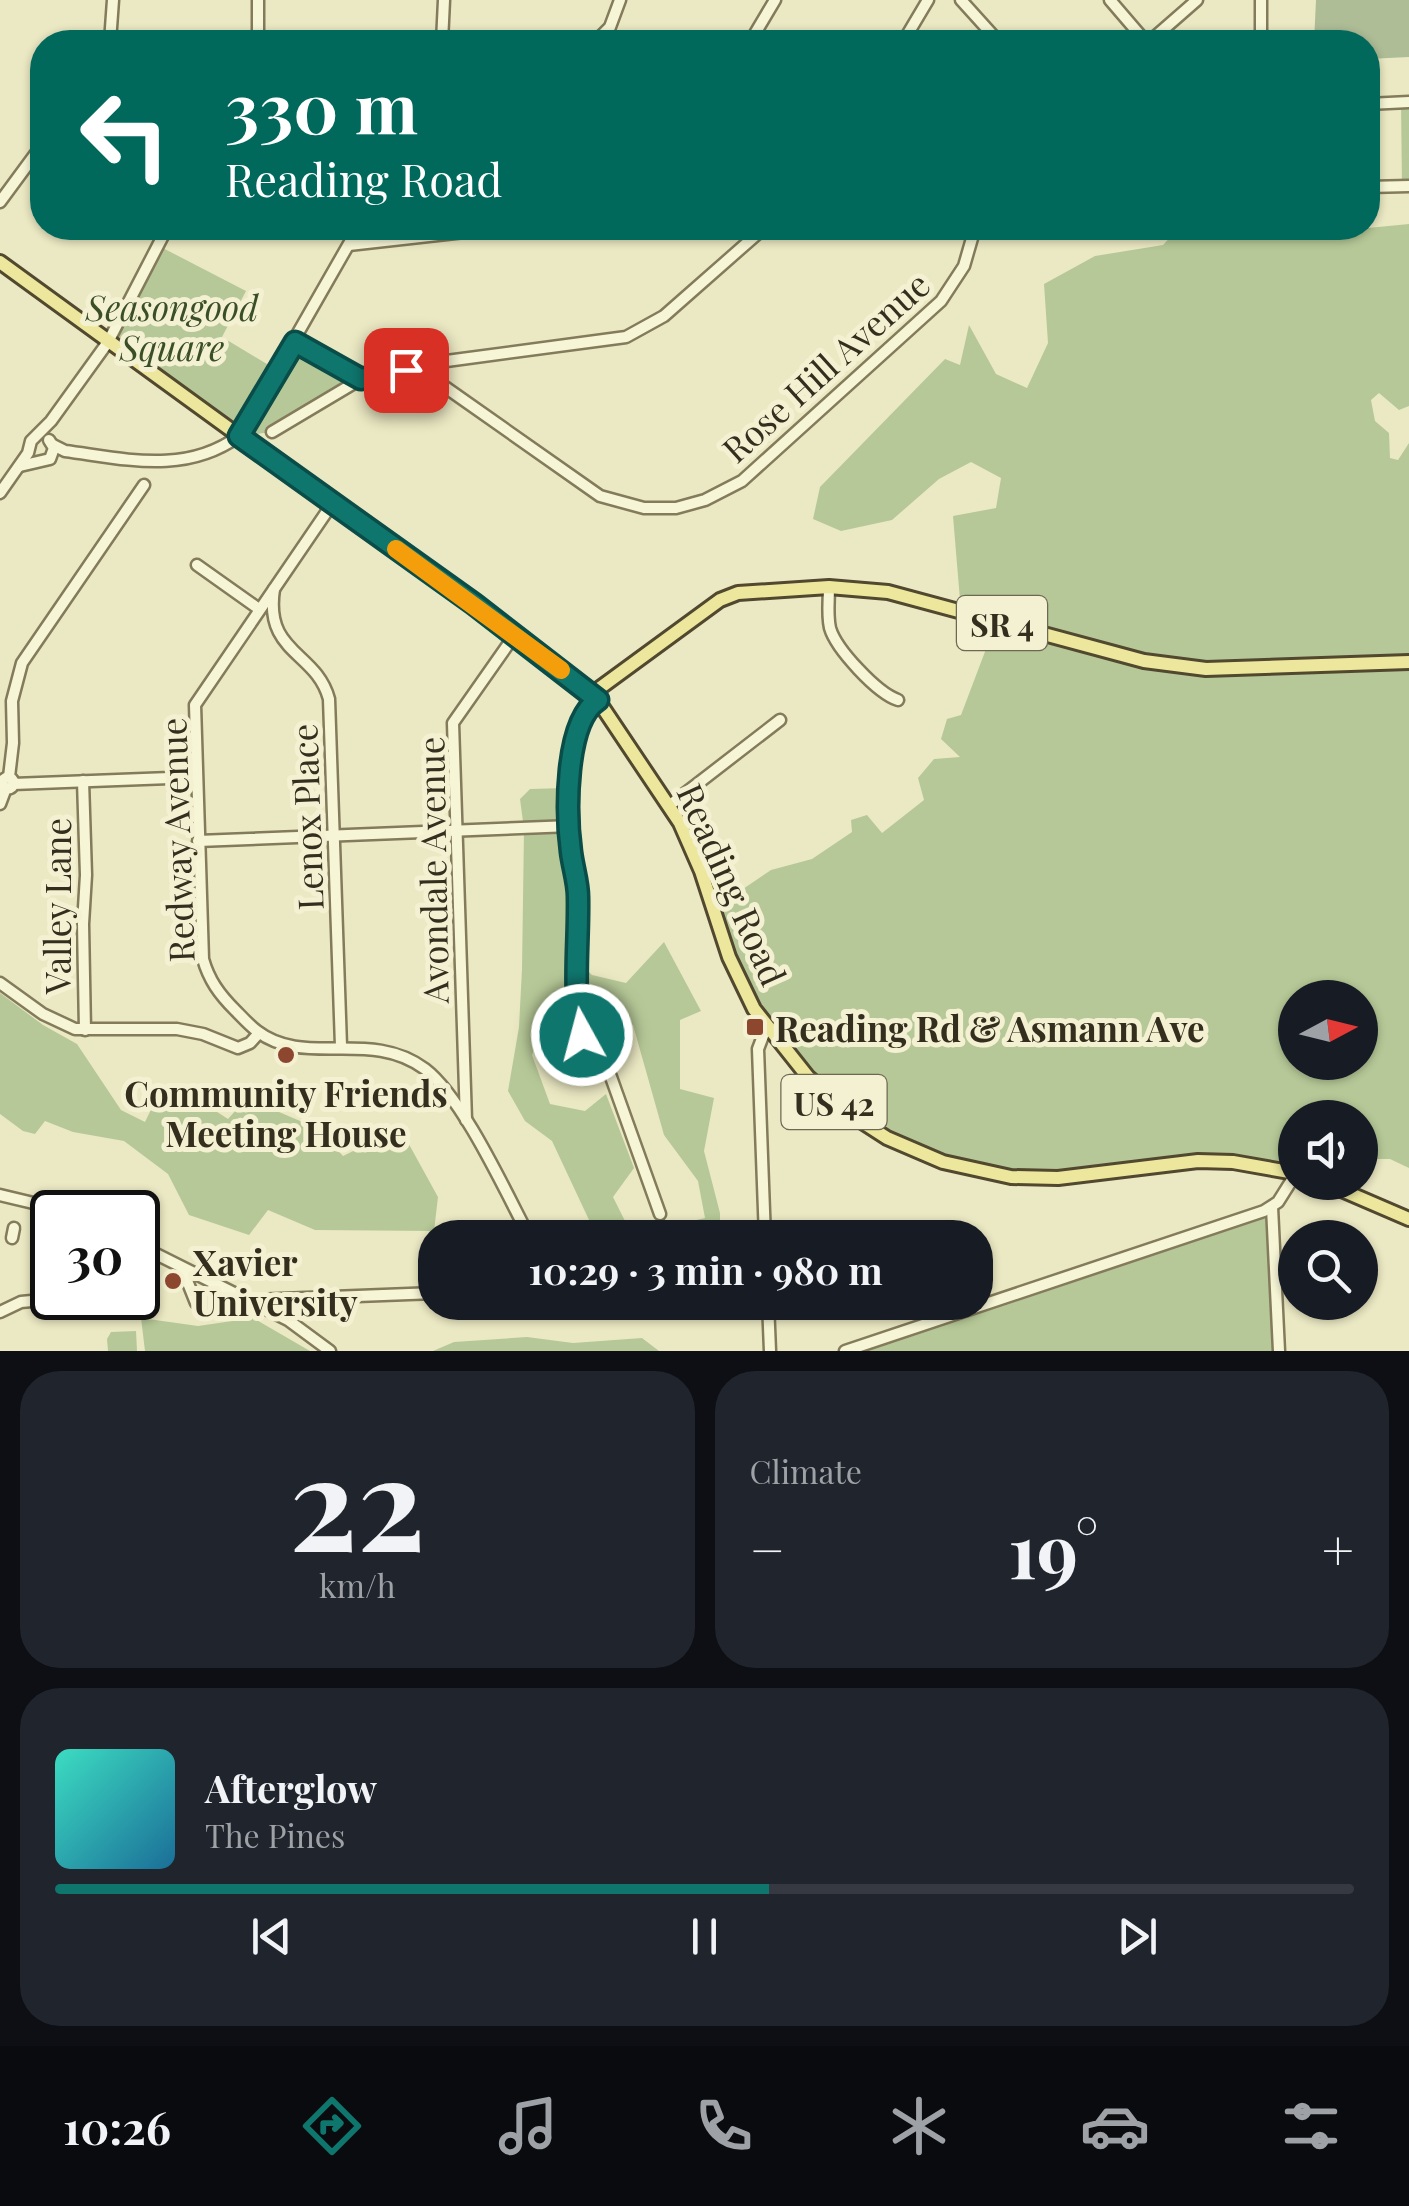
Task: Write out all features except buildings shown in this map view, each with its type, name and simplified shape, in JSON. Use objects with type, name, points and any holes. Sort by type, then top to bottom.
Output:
[{"type":"main road","name":"Reading Road","points":[[0,262],[595,696],[670,805],[701,872],[729,957],[766,1028],[808,1077],[842,1108],[887,1138],[944,1162],[984,1172],[1034,1178],[1198,1161],[1233,1162],[1278,1171]]},
{"type":"main road","name":"SR 4","points":[[595,696],[728,596],[751,590],[829,587],[888,592],[1183,668],[1409,662]]},
{"type":"main road","points":[[1365,1200],[1409,1219]]},
{"type":"street","points":[[111,30],[114,0]]},
{"type":"street","points":[[258,0],[258,30]]},
{"type":"street","points":[[443,30],[444,0]]},
{"type":"street","points":[[607,30],[620,0]]},
{"type":"street","points":[[757,30],[775,0]]},
{"type":"street","points":[[911,30],[928,0]]},
{"type":"street","points":[[960,0],[988,30]]},
{"type":"street","points":[[1110,0],[1137,30]]},
{"type":"street","points":[[1162,30],[1197,0]]},
{"type":"street","points":[[1261,0],[1261,30]]},
{"type":"street","points":[[1380,103],[1409,102]]},
{"type":"street","points":[[0,202],[30,161]]},
{"type":"street","points":[[1380,187],[1409,186]]},
{"type":"street","points":[[0,493],[19,466],[32,457],[47,461],[51,422],[108,342],[160,240]]},
{"type":"street","points":[[32,457],[31,441],[65,451],[170,463],[212,452],[239,436],[352,240]]},
{"type":"street","points":[[350,244],[388,240]]},
{"type":"street","points":[[272,432],[361,379],[438,362],[610,342],[639,332],[664,316],[750,240]]},
{"type":"street","name":"Rose Hill Avenue","points":[[418,368],[600,496],[644,508],[692,504],[742,481],[940,301],[964,266],[971,240]]},
{"type":"street","points":[[295,342],[361,379]]},
{"type":"street","points":[[0,804],[13,743],[12,695],[22,663],[144,485]]},
{"type":"street","points":[[274,588],[332,504]]},
{"type":"street","points":[[197,566],[259,609]]},
{"type":"street","points":[[829,587],[829,621],[838,645],[862,672],[898,700]]},
{"type":"street","name":"Redway Avenue","points":[[259,1033],[224,998],[206,971],[202,949],[195,705],[274,588]]},
{"type":"street","name":"Lenox Place","points":[[274,588],[272,607],[278,631],[289,649],[317,673],[329,699],[341,1046]]},
{"type":"street","name":"Avondale Avenue","points":[[466,1122],[453,723],[514,636]]},
{"type":"street","points":[[595,696],[580,719],[572,744],[572,856],[578,894],[575,999],[582,1035],[598,1052],[611,1077],[660,1214]]},
{"type":"street","points":[[670,805],[780,720]]},
{"type":"street","points":[[6,782],[196,777]]},
{"type":"street","name":"Valley Lane","points":[[82,780],[86,875],[82,924],[84,1030]]},
{"type":"street","points":[[198,840],[571,826]]},
{"type":"street","points":[[0,983],[56,1022],[84,1030],[177,1029],[238,1048],[259,1033],[298,1048],[378,1048],[416,1063],[446,1088],[520,1220]]},
{"type":"street","points":[[765,1220],[758,1049],[766,1028]]},
{"type":"street","points":[[0,1195],[30,1202]]},
{"type":"street","points":[[845,1351],[1272,1207],[1278,1198]]},
{"type":"street","points":[[1272,1207],[1279,1351]]},
{"type":"street","points":[[160,1256],[296,1325],[330,1351]]},
{"type":"street","points":[[182,1268],[196,1303]]},
{"type":"street","points":[[247,1300],[418,1294]]},
{"type":"street","points":[[295,1298],[291,1310],[296,1325]]},
{"type":"street","points":[[0,1312],[30,1301]]},
{"type":"street","points":[[769,1320],[770,1351]]},
{"type":"green space","points":[[1316,0],[1409,0],[1409,57],[1380,58],[1380,30],[1315,30]]},
{"type":"green space","points":[[1401,102],[1409,102],[1409,186],[1402,186]]},
{"type":"green space","points":[[1409,224],[1409,406],[1399,410],[1379,393],[1371,400],[1375,421],[1389,433],[1390,458],[1398,460],[1409,443],[1409,1168],[1390,1159],[1378,1159],[1378,1100],[1278,1100],[1278,1170],[1233,1162],[1034,1178],[923,1154],[856,1118],[767,1028],[712,910],[771,870],[812,859],[852,832],[851,820],[867,815],[882,833],[924,800],[918,778],[934,759],[960,757],[941,739],[947,719],[961,715],[1000,612],[960,600],[953,516],[996,508],[1001,478],[971,462],[939,479],[892,520],[841,531],[813,519],[820,487],[945,359],[960,365],[969,325],[996,374],[1027,388],[1048,343],[1044,284],[1095,256],[1163,245],[1168,240],[1380,240],[1380,227]]},
{"type":"green space","name":"Seasongood Square","points":[[157,245],[246,291],[222,337],[277,370],[295,342],[361,379],[272,432],[239,436],[108,342]]},
{"type":"green space","points":[[566,788],[561,839],[569,888],[568,953],[592,975],[626,983],[664,942],[701,1011],[680,1020],[680,1089],[714,1098],[704,1151],[720,1220],[696,1220],[705,1218],[698,1181],[664,1135],[633,1025],[575,999],[555,999],[532,1055],[550,1104],[585,1111],[606,1094],[634,1168],[613,1197],[624,1220],[589,1220],[552,1141],[525,1121],[508,1091],[519,1027],[522,969],[524,829],[520,799],[530,789]]},
{"type":"green space","points":[[0,993],[77,1044],[121,1110],[145,1122],[161,1089],[218,1087],[211,1108],[228,1119],[245,1100],[269,1097],[279,1112],[319,1129],[343,1156],[400,1128],[438,1197],[435,1220],[418,1220],[418,1231],[315,1230],[268,1210],[249,1235],[189,1215],[168,1174],[124,1141],[73,1132],[45,1121],[35,1134],[23,1131],[0,1114]]},
{"type":"green space","points":[[1272,1207],[1279,1351],[845,1351],[937,1320],[993,1320],[993,1301]]},
{"type":"green space","points":[[253,1318],[310,1351],[145,1351],[141,1320],[198,1326]]},
{"type":"green space","points":[[136,1331],[137,1351],[108,1351],[111,1332]]},
{"type":"green space","points":[[527,1337],[573,1343],[642,1338],[659,1351],[433,1351],[454,1342]]},
{"type":"slow traffic","points":[[396,549],[561,670]]},
{"type":"place","name":"Reading Rd & Asmann Ave","points":[[755,1027]]},
{"type":"place","name":"Community Friends Meeting House","points":[[286,1055]]},
{"type":"place","name":"Xavier University","points":[[173,1281]]},
{"type":"route","points":[[406,370],[361,379],[295,342],[239,436],[474,604],[598,700],[580,719],[570,757],[570,844],[578,894],[575,999],[582,1035]]}]
